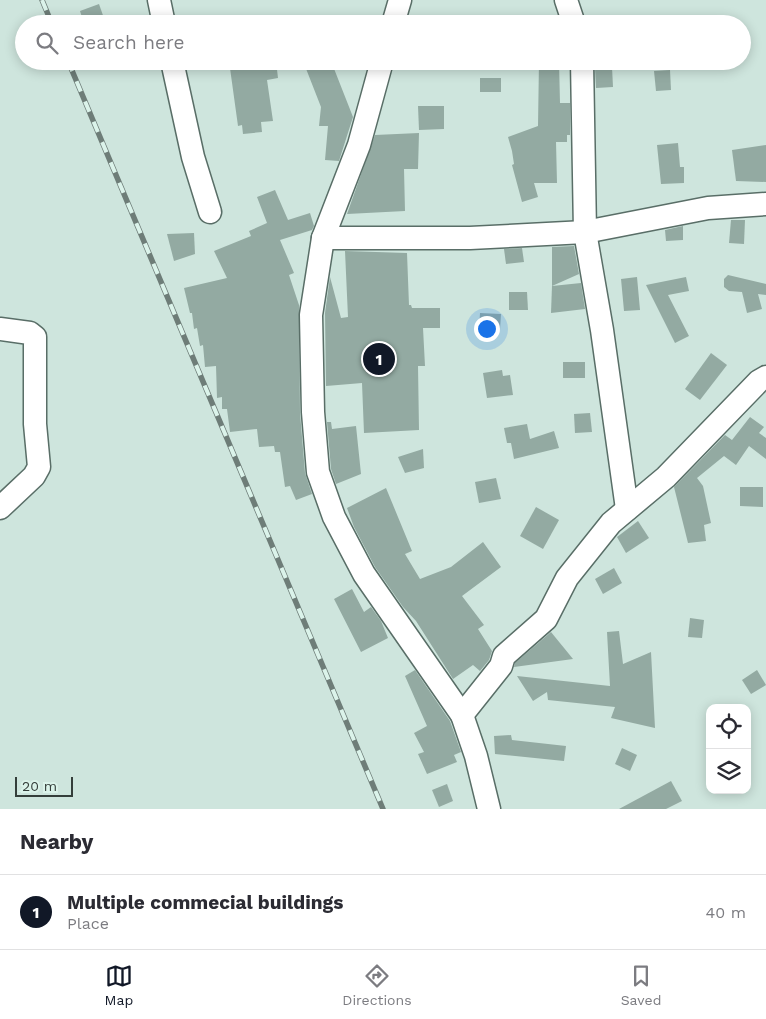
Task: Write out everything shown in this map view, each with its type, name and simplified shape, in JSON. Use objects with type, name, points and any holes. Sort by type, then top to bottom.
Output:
[{"type":"street","points":[[159,0],[162,15]]},
{"type":"street","points":[[396,15],[400,0]]},
{"type":"street","points":[[566,0],[571,15]]},
{"type":"street","points":[[174,70],[193,157],[210,212]]},
{"type":"street","points":[[380,70],[359,145],[323,238],[312,315],[313,412],[318,472],[334,516],[364,574],[462,714],[476,756],[488,809]]},
{"type":"street","points":[[582,70],[585,232],[602,330],[627,510]]},
{"type":"street","points":[[323,238],[470,238],[585,232],[708,208],[766,204]]},
{"type":"street","points":[[0,329],[30,333],[35,337],[35,424],[39,467],[34,476],[0,508]]},
{"type":"street","points":[[462,714],[500,666],[504,656],[546,619],[567,578],[591,546],[627,510],[666,477],[759,381],[766,377]]},
{"type":"building","points":[[99,4],[103,15],[81,15],[80,11]]},
{"type":"building","points":[[230,70],[277,70],[278,78],[267,80],[273,121],[261,122],[262,132],[243,134],[242,125],[238,126]]},
{"type":"building","points":[[307,70],[335,70],[353,117],[339,161],[325,160],[328,126],[319,126],[321,107]]},
{"type":"building","points":[[539,70],[559,70],[560,103],[570,103],[570,135],[567,135],[567,142],[556,142],[557,183],[534,183],[538,197],[522,202],[512,165],[514,164],[508,137],[538,126]]},
{"type":"building","points":[[595,70],[612,70],[613,87],[596,88]]},
{"type":"building","points":[[670,70],[671,90],[656,91],[654,71]]},
{"type":"building","points":[[480,78],[501,78],[501,92],[480,92]]},
{"type":"building","points":[[418,106],[444,106],[444,129],[419,130]]},
{"type":"building","points":[[419,133],[418,169],[404,169],[405,211],[347,214],[375,135]]},
{"type":"building","points":[[678,143],[680,167],[684,167],[684,183],[661,184],[657,145]]},
{"type":"building","points":[[766,145],[766,182],[736,181],[732,150]]},
{"type":"building","points":[[275,190],[288,220],[310,213],[314,226],[312,230],[280,240],[294,273],[289,275],[299,305],[300,413],[305,473],[312,494],[296,500],[290,486],[285,487],[280,452],[275,452],[274,446],[259,447],[257,429],[230,432],[227,409],[222,409],[222,397],[217,398],[216,366],[205,367],[203,345],[200,346],[197,328],[194,329],[192,313],[190,313],[184,288],[227,278],[214,251],[251,236],[249,231],[267,223],[257,197]]},
{"type":"building","points":[[731,220],[745,220],[744,244],[729,243]]},
{"type":"building","points":[[683,226],[683,240],[666,241],[665,230]]},
{"type":"building","points":[[194,233],[195,254],[174,261],[167,234]]},
{"type":"building","points":[[574,246],[579,274],[552,286],[552,247]]},
{"type":"building","points":[[522,248],[524,262],[506,264],[504,249]]},
{"type":"building","points":[[345,251],[407,253],[409,305],[412,308],[440,308],[440,328],[423,328],[425,366],[418,366],[419,430],[364,433],[362,383],[326,386],[325,313],[330,277],[341,318],[348,317]]},
{"type":"building","points":[[728,275],[766,284],[766,295],[758,294],[762,309],[747,313],[742,292],[729,291],[724,287],[724,279]]},
{"type":"building","points":[[637,277],[640,310],[624,311],[621,279]]},
{"type":"building","points":[[686,277],[689,291],[668,295],[689,336],[675,343],[646,285]]},
{"type":"building","points":[[581,283],[585,309],[551,313],[552,286]]},
{"type":"building","points":[[509,292],[527,292],[528,310],[509,310]]},
{"type":"building","points":[[480,313],[501,314],[500,330],[479,328]]},
{"type":"building","points":[[711,353],[727,365],[700,400],[685,389]]},
{"type":"building","points":[[563,362],[585,362],[585,378],[563,378]]},
{"type":"building","points":[[502,370],[503,376],[510,375],[513,395],[487,398],[483,373]]},
{"type":"building","points":[[590,413],[592,432],[575,433],[574,414]]},
{"type":"building","points":[[750,417],[764,427],[759,433],[766,438],[766,459],[749,446],[736,465],[724,456],[697,478],[703,486],[711,523],[704,525],[706,541],[688,543],[674,487],[725,435],[732,440]]},
{"type":"building","points":[[327,422],[331,422],[332,429],[356,426],[361,474],[336,484],[331,469]]},
{"type":"building","points":[[527,424],[530,439],[554,431],[559,448],[514,459],[511,443],[507,443],[504,428]]},
{"type":"building","points":[[423,449],[424,468],[405,473],[398,457]]},
{"type":"building","points":[[496,478],[501,499],[479,503],[475,482]]},
{"type":"building","points":[[740,487],[763,487],[763,507],[740,506]]},
{"type":"building","points":[[386,488],[412,551],[405,554],[420,579],[451,567],[483,542],[501,567],[462,596],[484,625],[478,629],[492,651],[489,660],[480,671],[473,665],[453,679],[416,621],[403,607],[375,567],[354,527],[347,508]]},
{"type":"building","points":[[536,507],[559,520],[543,549],[520,536]]},
{"type":"building","points":[[638,521],[649,538],[626,553],[617,537]]},
{"type":"building","points":[[614,568],[622,583],[603,594],[595,579]]},
{"type":"building","points":[[352,589],[364,612],[371,607],[381,621],[388,638],[361,652],[334,599]]},
{"type":"building","points":[[690,618],[704,620],[702,638],[688,637]]},
{"type":"building","points":[[619,631],[623,664],[651,652],[655,728],[611,718],[615,707],[548,700],[547,692],[533,701],[517,676],[610,686],[607,632]]},
{"type":"building","points":[[551,632],[573,659],[514,667],[515,663]]},
{"type":"building","points":[[415,670],[450,721],[461,752],[454,755],[457,762],[427,774],[418,754],[424,752],[414,733],[427,726],[405,676]]},
{"type":"building","points":[[757,670],[766,685],[751,694],[742,680]]},
{"type":"building","points":[[511,735],[512,740],[566,746],[564,761],[495,754],[494,736]]},
{"type":"building","points":[[622,748],[637,755],[630,771],[615,764]]},
{"type":"building","points":[[671,781],[682,801],[666,809],[619,809]]},
{"type":"building","points":[[447,784],[453,801],[439,807],[432,790]]},
{"type":"railway","points":[[42,0],[48,15]]},
{"type":"railway","points":[[72,70],[383,809]]},
{"type":"place","name":"Multiple commecial buildings","points":[[379,359]]}]
